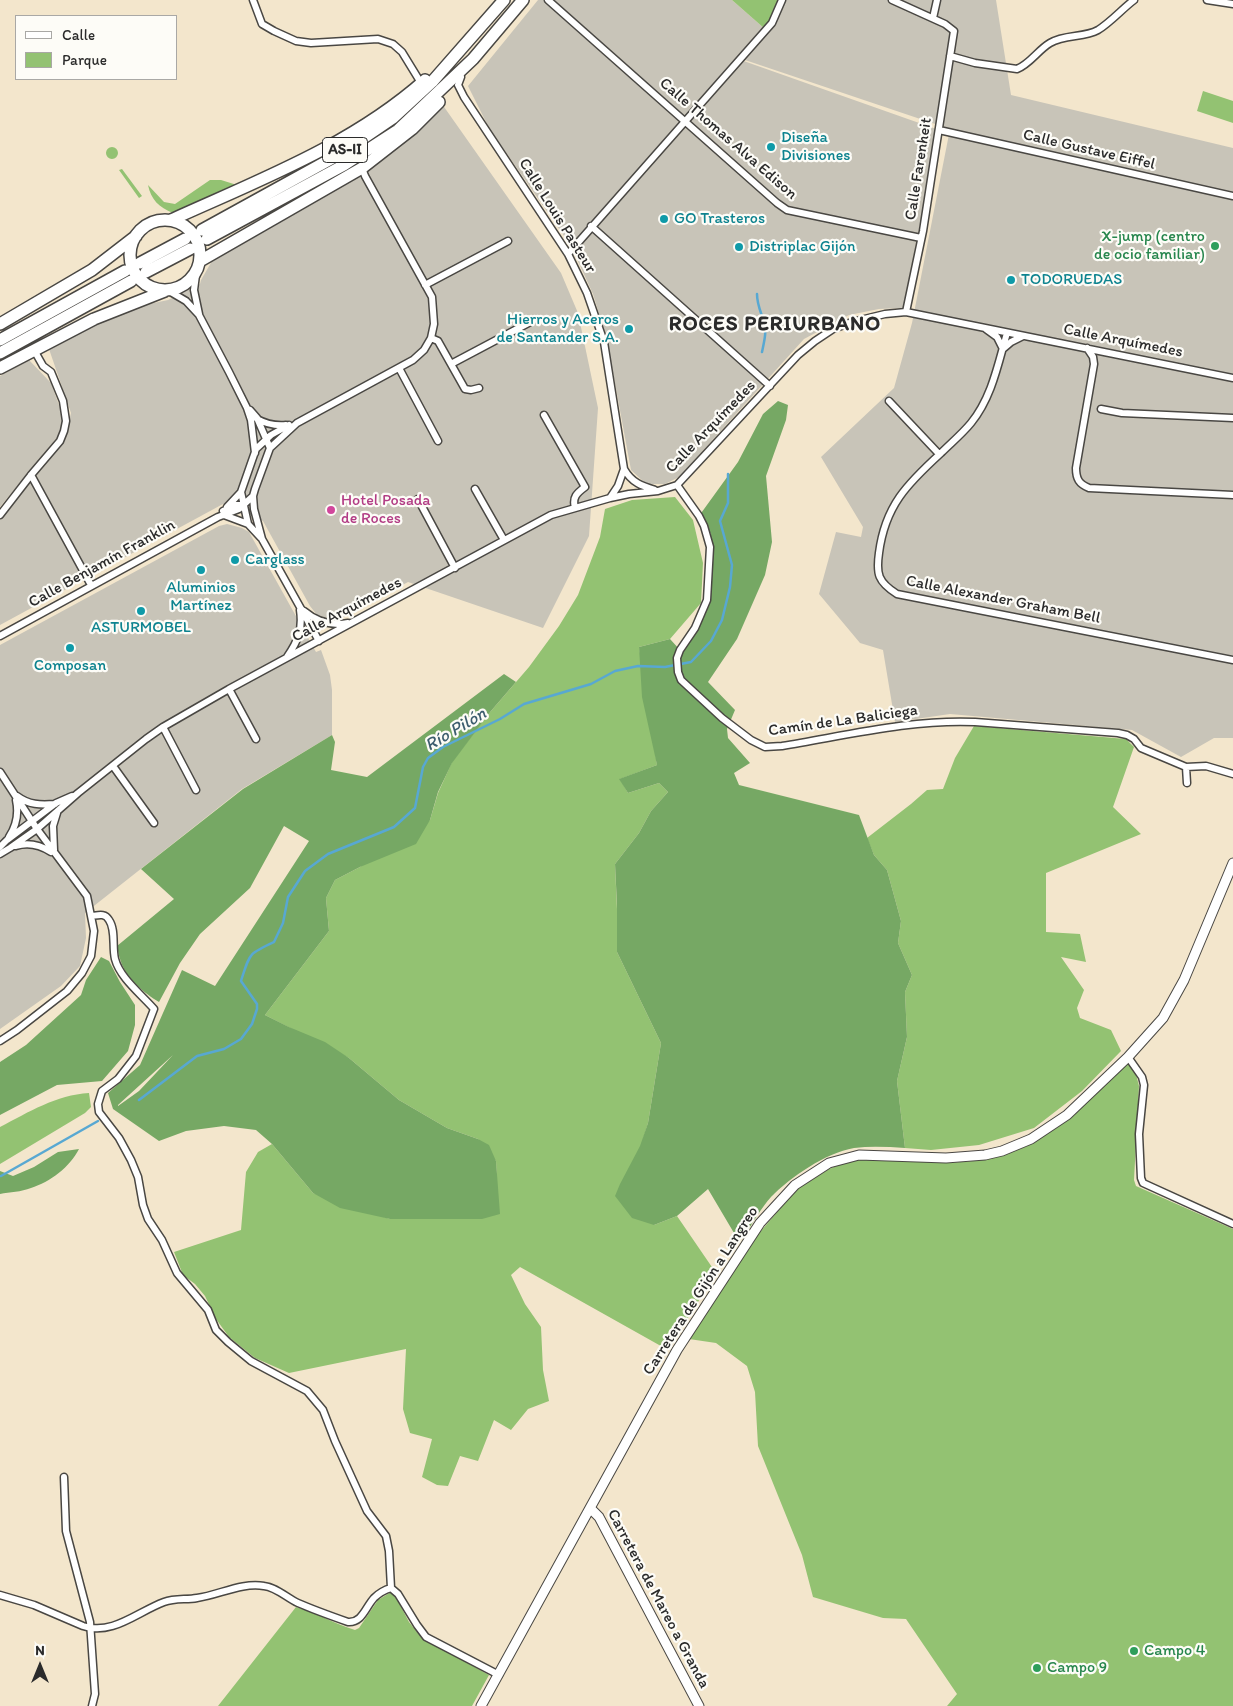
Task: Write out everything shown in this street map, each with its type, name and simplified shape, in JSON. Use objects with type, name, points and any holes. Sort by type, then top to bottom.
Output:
[{"type":"highway","name":"AS-II","points":[[500,1],[432,82],[393,118],[340,154],[205,234],[344,165],[398,130],[473,59],[522,0]]},
{"type":"highway","points":[[171,220],[337,143],[388,111],[467,42]]},
{"type":"highway","points":[[200,261],[362,168],[412,130],[444,97],[473,59]]},
{"type":"highway","points":[[0,368],[94,319],[188,283],[196,275],[200,261],[200,247],[195,236],[187,227],[171,220],[152,222],[92,270],[2,321]]},
{"type":"highway","points":[[137,234],[132,246],[131,255],[131,266],[134,272],[145,284],[167,291]]},
{"type":"highway","points":[[143,268],[187,244]]},
{"type":"highway","points":[[0,340],[128,276],[0,353]]},
{"type":"street","points":[[253,0],[262,24],[296,40],[311,43],[378,39],[394,44],[402,52],[421,83]]},
{"type":"street","name":"Calle Thomas Alva Edison","points":[[548,0],[787,210],[921,238]]},
{"type":"street","points":[[568,254],[772,23],[782,0]]},
{"type":"street","points":[[892,0],[933,18],[937,0]]},
{"type":"street","points":[[950,56],[975,63],[1017,69],[1052,42],[1099,30],[1134,0]]},
{"type":"street","points":[[1207,0],[1233,4]]},
{"type":"street","name":"Calle Farenheit","points":[[906,312],[921,238],[954,31],[946,24],[933,18]]},
{"type":"street","name":"Calle Louis Pasteur","points":[[461,76],[458,85],[464,98],[568,254],[588,293],[604,342],[624,470]]},
{"type":"street","name":"Calle Gustave Eiffel","points":[[939,130],[1233,196]]},
{"type":"street","points":[[262,539],[254,509],[253,496],[270,448],[297,423],[413,360],[424,350],[431,338],[434,324],[432,297],[362,168]]},
{"type":"street","points":[[591,226],[770,386]]},
{"type":"street","points":[[426,285],[508,241]]},
{"type":"street","points":[[196,275],[194,290],[199,316]]},
{"type":"street","points":[[167,291],[186,301],[199,316],[247,408],[267,439],[270,448]]},
{"type":"street","name":"Calle Arquímedes","points":[[0,847],[33,822],[78,793],[163,728],[229,689],[504,540],[552,515],[610,498],[658,491],[677,485],[798,355],[833,329],[877,316],[906,312],[1233,378]]},
{"type":"street","points":[[451,364],[534,320]]},
{"type":"street","points":[[984,328],[996,337],[1003,349],[1011,342],[1024,336]]},
{"type":"street","name":"Calle Alexander Graham Bell","points":[[1007,333],[991,389],[985,402],[971,423],[903,490],[891,509],[880,540],[877,566],[878,577],[888,588],[897,594],[1233,660]]},
{"type":"street","points":[[431,338],[438,341],[465,389],[479,388]]},
{"type":"street","points":[[1087,348],[1093,357],[1094,364],[1076,468],[1076,477],[1081,485],[1089,488],[1233,495]]},
{"type":"street","points":[[0,516],[30,475],[60,441],[66,421],[62,401],[51,372],[43,366],[34,350]]},
{"type":"street","points":[[1094,364],[1102,355],[1108,352]]},
{"type":"street","points":[[399,368],[438,441]]},
{"type":"street","points":[[889,401],[939,454]]},
{"type":"street","points":[[1101,409],[1122,413],[1233,418]]},
{"type":"street","points":[[544,414],[585,487],[576,495],[574,502],[576,508]]},
{"type":"street","points":[[254,419],[277,426],[297,423]]},
{"type":"street","points":[[254,419],[255,453]]},
{"type":"street","points":[[248,524],[241,492],[255,453],[267,439],[289,425]]},
{"type":"street","points":[[267,439],[276,442]]},
{"type":"street","points":[[624,470],[637,484],[658,491]]},
{"type":"street","points":[[610,498],[618,486],[624,470]]},
{"type":"street","points":[[30,475],[91,585]]},
{"type":"street","name":"Camín de La Baliciega","points":[[677,485],[699,516],[710,546],[707,600],[677,658],[678,672],[681,680],[722,718],[751,740],[765,747],[782,746],[890,728],[952,721],[976,722],[1118,733],[1134,739],[1140,748],[1186,768],[1206,766],[1233,774]]},
{"type":"street","points":[[475,489],[504,540]]},
{"type":"street","name":"Calle Benjamín Franklin","points":[[222,514],[241,492]]},
{"type":"street","name":"Calle Benjamín Franklin","points":[[0,636],[222,514],[239,509],[253,496]]},
{"type":"street","points":[[418,499],[455,568]]},
{"type":"street","points":[[243,505],[249,508],[259,528]]},
{"type":"street","points":[[222,514],[248,524],[262,539],[319,641]]},
{"type":"street","points":[[300,606],[320,622],[340,624],[355,621]]},
{"type":"street","points":[[285,659],[295,645],[301,631],[300,606]]},
{"type":"street","points":[[229,689],[256,739]]},
{"type":"street","points":[[163,728],[196,790]]},
{"type":"street","points":[[113,766],[154,823]]},
{"type":"street","points":[[1186,768],[1187,782]]},
{"type":"street","points":[[0,772],[37,829],[87,896],[94,931],[91,956],[82,973],[68,991],[0,1041]]},
{"type":"street","name":"Calle Arquímedes","points":[[37,829],[39,821],[68,797],[78,793]]},
{"type":"street","points":[[14,794],[24,801],[36,805],[57,807],[53,826],[53,845],[56,856]]},
{"type":"street","points":[[7,840],[14,830],[18,814],[14,794]]},
{"type":"street","name":"Calle Arquímedes","points":[[0,853],[37,829],[68,797]]},
{"type":"street","name":"Calle Arquímedes","points":[[0,853],[30,828],[33,822]]},
{"type":"street","points":[[10,848],[23,844],[32,844],[44,847],[56,856]]},
{"type":"street","name":"Carretera de Gijón a Langreo","points":[[482,1706],[677,1350],[760,1223],[795,1185],[829,1163],[859,1154],[946,1158],[985,1155],[1002,1151],[1031,1139],[1067,1115],[1128,1057],[1163,1018],[1184,980],[1233,863]]},
{"type":"street","points":[[92,916],[102,914],[108,917],[111,923],[115,959],[119,968],[154,1009],[136,1056],[118,1079],[102,1091],[98,1104],[100,1112],[119,1138],[131,1160],[138,1177],[143,1205],[148,1218],[162,1240],[177,1273],[208,1310],[216,1330],[239,1352],[251,1361],[307,1391],[323,1410],[335,1441],[367,1510],[386,1536],[389,1551],[391,1588],[398,1594],[426,1637],[499,1675]]},
{"type":"street","points":[[1128,1057],[1142,1077],[1144,1084],[1139,1134],[1141,1178],[1143,1183],[1233,1224]]},
{"type":"street","points":[[64,1477],[66,1531],[91,1629],[95,1694],[92,1706]]},
{"type":"street","name":"Carretera de Mareo a Granda","points":[[590,1508],[599,1517],[699,1706]]},
{"type":"street","points":[[0,1595],[34,1605],[91,1629],[99,1629],[118,1624],[173,1599],[196,1598],[243,1587],[263,1585],[305,1606],[348,1622],[354,1622],[358,1620],[381,1591],[391,1588]]},
{"type":"shaded area","points":[[538,0],[732,0],[765,29],[738,59],[939,130],[903,308],[879,309],[849,315],[804,339],[679,477],[665,484],[646,484],[631,470],[607,340],[593,294],[571,246],[489,128],[468,86]]},
{"type":"shaded area","points":[[786,0],[996,0],[1011,95],[1233,148],[1233,738],[1214,738],[1181,757],[1132,730],[950,714],[895,722],[883,650],[860,643],[819,594],[836,532],[861,537],[863,527],[821,457],[894,388],[912,323],[950,129],[742,59],[774,24]]},
{"type":"shaded area","points":[[442,104],[561,273],[578,313],[598,408],[589,536],[543,628],[408,582],[340,619],[317,615],[310,606],[263,521],[223,504],[0,625],[0,520],[64,440],[71,413],[49,349],[97,324],[144,305],[168,300],[200,284],[212,261],[362,172]]},
{"type":"shaded area","points":[[29,360],[51,383],[64,419],[59,435],[0,507],[0,376]]},
{"type":"shaded area","points":[[227,524],[249,532],[316,652],[321,650],[330,675],[332,690],[332,735],[242,789],[85,913],[86,938],[80,966],[61,986],[0,1029],[0,645],[219,526]]},
{"type":"green space","points":[[732,0],[778,0],[765,29]]},
{"type":"green space","points":[[1203,91],[1233,101],[1233,123],[1197,111]]},
{"type":"green space","points":[[110,147],[114,147],[118,153],[114,159],[110,159],[106,155],[106,151]]},
{"type":"green space","points":[[122,169],[142,196],[139,198],[119,170]]},
{"type":"green space","points":[[210,180],[221,180],[237,185],[173,213],[156,202],[151,195],[148,185],[164,202],[175,204]]},
{"type":"green space","points":[[778,401],[788,405],[786,420],[766,476],[772,542],[765,575],[737,639],[708,682],[735,710],[727,729],[728,738],[750,763],[734,773],[739,785],[859,815],[874,855],[887,870],[901,921],[898,943],[912,975],[905,992],[907,1037],[897,1081],[905,1148],[854,1148],[820,1160],[798,1174],[771,1197],[744,1236],[734,1233],[708,1189],[677,1216],[654,1225],[632,1218],[615,1196],[640,1146],[648,1123],[661,1043],[617,952],[615,864],[639,833],[651,811],[668,792],[659,783],[628,793],[619,779],[657,765],[642,697],[639,647],[670,639],[680,650],[706,606],[711,534],[699,516],[738,462],[763,414]]},
{"type":"green space","points":[[675,497],[693,520],[703,563],[701,603],[670,639],[639,647],[657,765],[620,779],[628,793],[659,783],[668,792],[651,811],[639,833],[615,864],[617,952],[661,1043],[648,1123],[641,1146],[633,1161],[654,1225],[677,1216],[716,1273],[668,1350],[520,1267],[511,1275],[525,1304],[541,1327],[543,1370],[549,1401],[528,1409],[511,1430],[494,1420],[478,1461],[460,1456],[448,1486],[437,1485],[422,1477],[432,1439],[410,1433],[403,1409],[406,1349],[289,1373],[255,1358],[229,1337],[216,1319],[205,1296],[195,1284],[183,1275],[174,1252],[241,1230],[246,1172],[258,1152],[272,1144],[313,1193],[390,1219],[497,1180],[496,1161],[478,1139],[447,1128],[399,1100],[349,1058],[265,1015],[329,931],[326,898],[335,880],[360,867],[430,820],[438,793],[453,760],[491,711],[529,667],[559,626],[578,595],[600,537],[605,509],[632,500]]},
{"type":"green space","points":[[504,674],[516,682],[491,711],[452,763],[438,792],[430,820],[416,844],[360,867],[335,880],[326,898],[329,931],[265,1015],[325,1042],[349,1058],[399,1100],[447,1128],[489,1145],[496,1161],[500,1214],[482,1219],[390,1219],[340,1208],[313,1193],[272,1144],[256,1130],[224,1126],[186,1131],[159,1141],[113,1109],[108,1093],[140,1065],[182,970],[215,986],[309,841],[284,826],[250,888],[200,934],[180,963],[159,1002],[142,990],[127,974],[121,962],[117,946],[174,899],[141,869],[243,789],[332,735],[335,742],[331,770],[367,777]],"holes":[[[173,1055],[139,1091],[118,1106]]]},
{"type":"green space","points":[[974,726],[1126,739],[1134,747],[1113,807],[1141,834],[1046,873],[1046,932],[1080,934],[1086,962],[1061,957],[1084,990],[1077,1008],[1080,1018],[1111,1030],[1121,1051],[1082,1091],[1034,1128],[979,1145],[931,1150],[905,1148],[897,1081],[907,1037],[905,992],[912,975],[898,943],[901,921],[887,870],[874,855],[867,838],[927,790],[943,789],[955,758]]},
{"type":"green space","points":[[101,957],[109,961],[135,1005],[135,1025],[128,1051],[102,1081],[57,1085],[0,1115],[0,1062],[26,1045],[81,995],[86,980]]},
{"type":"green space","points":[[1128,1063],[1136,1074],[1139,1086],[1134,1180],[1136,1186],[1233,1229],[1233,1706],[947,1706],[957,1694],[906,1619],[883,1618],[813,1597],[802,1555],[758,1446],[755,1392],[747,1366],[716,1343],[689,1339],[760,1232],[797,1189],[829,1169],[861,1159],[948,1163],[1001,1156],[1027,1146],[1058,1127]]},
{"type":"green space","points":[[89,1093],[91,1107],[85,1113],[0,1164],[0,1127],[54,1101],[77,1094]]},
{"type":"green space","points":[[79,1149],[65,1168],[45,1182],[27,1189],[0,1194],[0,1171],[13,1176],[34,1167],[58,1152]]},
{"type":"green space","points":[[391,1592],[397,1599],[409,1622],[421,1637],[489,1675],[472,1706],[218,1706],[296,1607],[355,1630],[359,1628],[378,1600]]},
{"type":"waterway","name":"Río Pilón","points":[[757,294],[765,330],[762,352]]},
{"type":"waterway","name":"Río Pilón","points":[[139,1100],[197,1056],[224,1049],[241,1039],[252,1024],[257,1009],[257,1004],[241,981],[246,965],[255,952],[274,942],[283,923],[288,897],[305,871],[328,854],[394,827],[415,808],[423,767],[428,758],[443,747],[500,719],[524,704],[591,684],[615,671],[638,666],[665,667],[691,662],[711,641],[722,620],[730,587],[732,565],[720,521],[728,503],[728,474]]},
{"type":"waterway","name":"Río Pilón","points":[[1,1176],[98,1121]]},
{"type":"tunnel","points":[[185,239],[202,230]]},
{"type":"tunnel","points":[[190,249],[207,239]]},
{"type":"place","name":"Diseña Divisiones","points":[[771,147]]},
{"type":"place","name":"GO Trasteros","points":[[664,219]]},
{"type":"place","name":"X-jump (centro de ocio familiar)","points":[[1215,246]]},
{"type":"place","name":"Distriplac Gijón","points":[[739,247]]},
{"type":"place","name":"TODORUEDAS","points":[[1011,280]]},
{"type":"place","name":"Hierros y Aceros de Santander S.A.","points":[[629,329]]},
{"type":"place","name":"Hotel Posada de Roces","points":[[331,510]]},
{"type":"place","name":"Carglass","points":[[235,560]]},
{"type":"place","name":"Aluminios Martínez","points":[[201,570]]},
{"type":"place","name":"ASTURMOBEL","points":[[141,611]]},
{"type":"place","name":"Composan","points":[[70,648]]},
{"type":"place","name":"Campo 4","points":[[1134,1651]]},
{"type":"place","name":"Campo 9","points":[[1037,1668]]},
{"type":"district","name":"ROCES PERIURBANO","points":[[775,325]]}]
